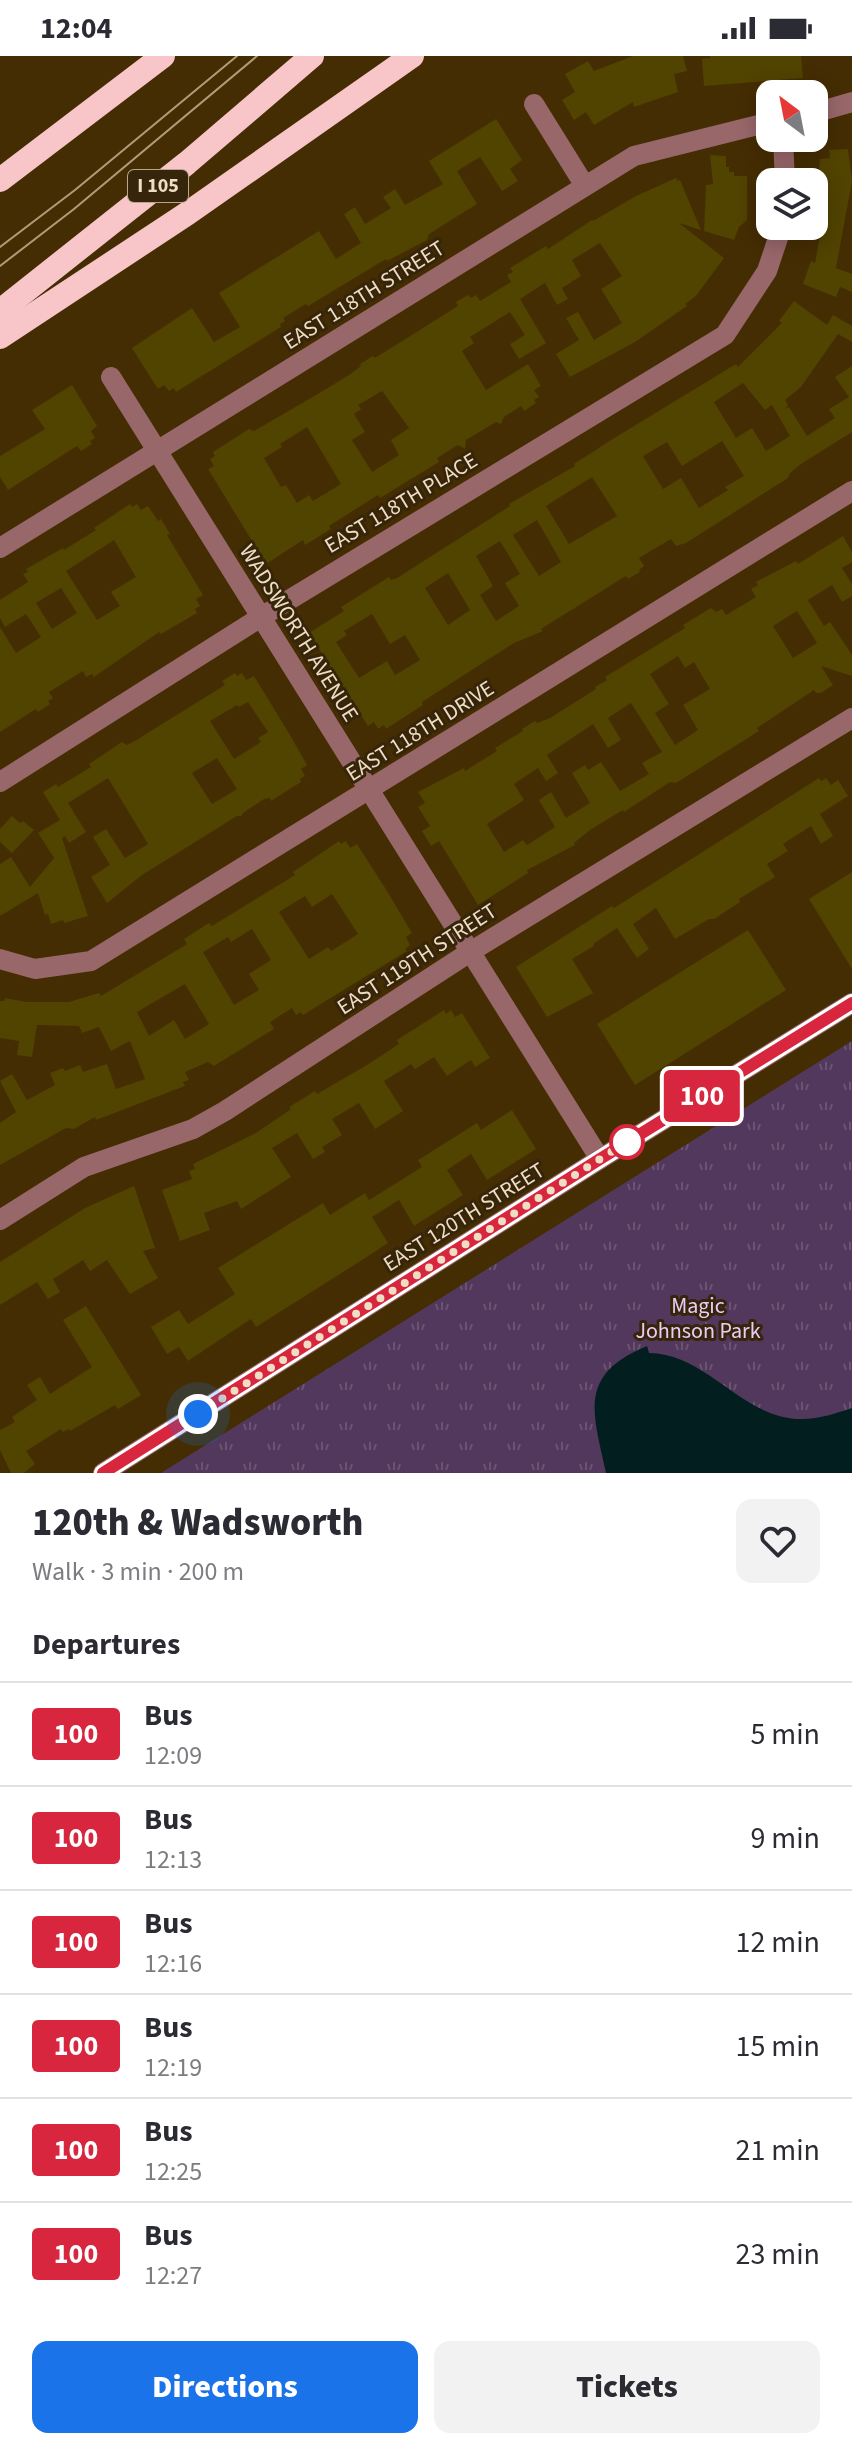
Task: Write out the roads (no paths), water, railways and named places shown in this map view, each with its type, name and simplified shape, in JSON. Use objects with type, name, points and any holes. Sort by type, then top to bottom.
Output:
[{"type":"highway","points":[[76,123],[142,56]]},
{"type":"highway","points":[[0,180],[163,56]]},
{"type":"highway","name":"I 105","points":[[0,311],[187,163],[312,56]]},
{"type":"highway","points":[[0,337],[188,213],[412,56]]},
{"type":"street","points":[[828,109],[852,102]]},
{"type":"street","points":[[534,104],[585,186]]},
{"type":"street","name":"EAST 118TH STREET","points":[[0,548],[634,156],[756,126]]},
{"type":"street","name":"EAST 118TH PLACE","points":[[0,782],[261,617],[725,335],[767,271],[777,240]]},
{"type":"street","name":"WADSWORTH AVENUE","points":[[111,377],[600,1159]]},
{"type":"street","name":"EAST 118TH DRIVE","points":[[0,959],[35,969],[91,961],[852,491]]},
{"type":"street","name":"EAST 119TH STREET","points":[[0,1220],[84,1167],[193,1129],[225,1111],[470,952],[852,718]]},
{"type":"street","name":"EAST 120TH STREET","points":[[103,1473],[852,1003]]},
{"type":"water","points":[[647,1346],[649,1353],[670,1356],[690,1364],[743,1399],[781,1416],[809,1419],[852,1408],[852,1473],[606,1473],[597,1432],[595,1398],[609,1370],[625,1357]]},
{"type":"tram line","points":[[0,247],[75,190],[237,56]]},
{"type":"tram line","points":[[0,266],[74,209],[257,56]]},
{"type":"park label","name":"Magic Johnson Park","points":[[698,1318]]}]
